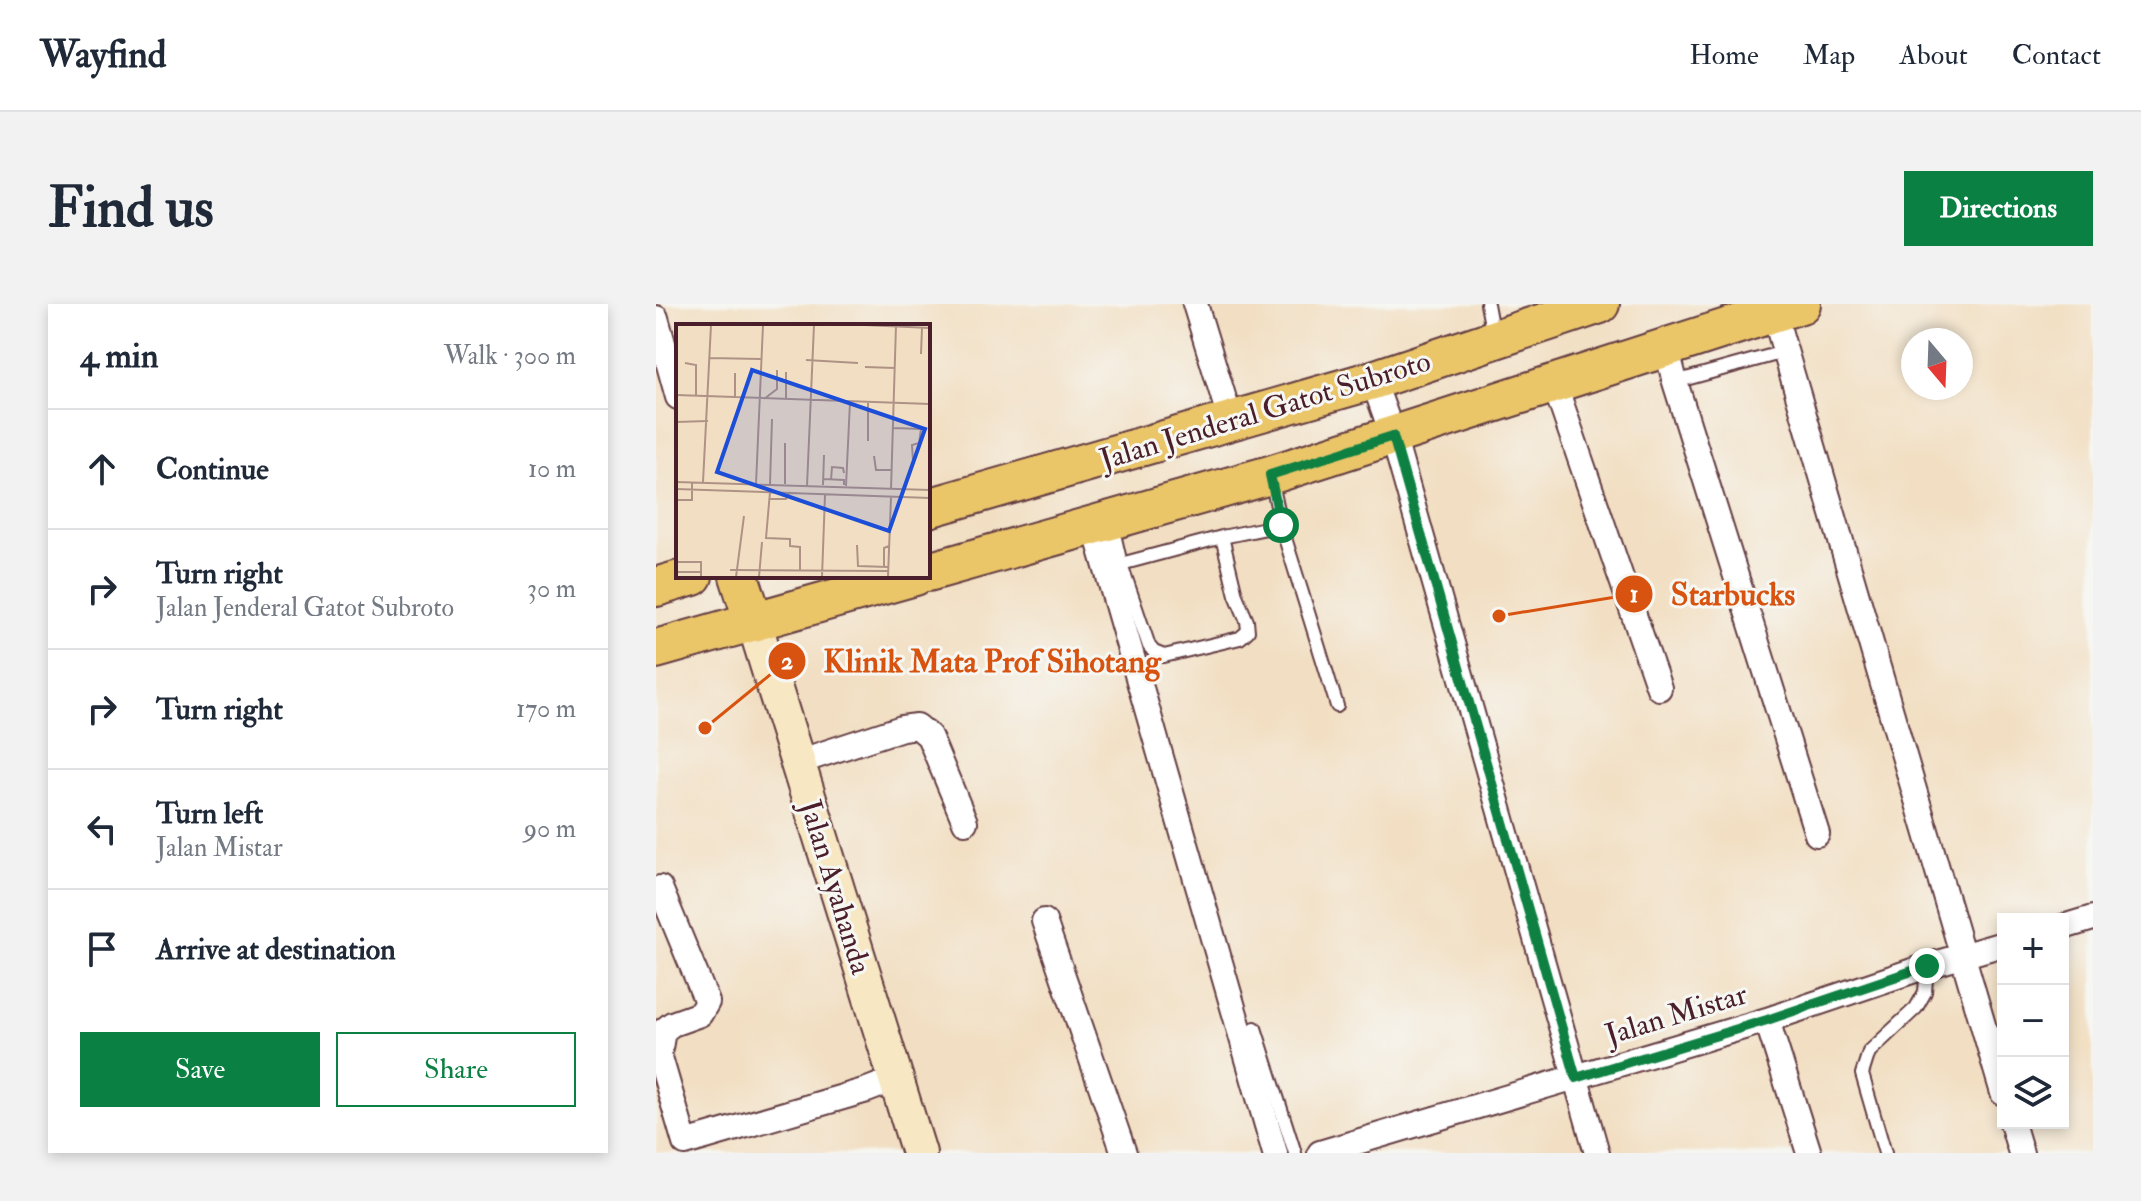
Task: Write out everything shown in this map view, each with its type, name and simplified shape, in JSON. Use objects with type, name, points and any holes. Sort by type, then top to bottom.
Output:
[{"type":"main road","name":"Jalan Jenderal Gatot Subroto","points":[[930,507],[1373,380],[1490,322],[1600,304]]},
{"type":"main road","name":"Jalan Jenderal Gatot Subroto","points":[[930,571],[1270,475],[1554,383],[1671,364],[1787,308]]},
{"type":"main road","points":[[656,587],[686,578]]},
{"type":"main road","points":[[740,578],[754,622]]},
{"type":"main road","points":[[656,649],[908,578]]},
{"type":"street","points":[[1195,304],[1231,422]]},
{"type":"street","points":[[1787,308],[1962,956],[1997,1073]]},
{"type":"street","points":[[656,318],[676,390]]},
{"type":"street","points":[[1671,364],[1817,834]]},
{"type":"street","points":[[1373,380],[1393,436],[1597,1153]]},
{"type":"street","points":[[1554,383],[1659,688]]},
{"type":"street","points":[[1102,523],[1275,1153]]},
{"type":"street","name":"Jalan Ayahanda","points":[[754,622],[919,1153]]},
{"type":"street","points":[[798,762],[902,728],[917,726],[929,736],[965,822]]},
{"type":"street","points":[[660,888],[707,1002],[700,1014],[672,1024],[663,1031],[659,1054],[685,1143],[896,1079]]},
{"type":"street","points":[[2069,925],[2093,918]]},
{"type":"street","points":[[1044,921],[1124,1153]]},
{"type":"street","name":"Jalan Mistar","points":[[1320,1153],[1767,1020],[1997,946]]},
{"type":"street","points":[[1767,1020],[1809,1153]]},
{"type":"street","points":[[2014,1129],[2021,1153]]},
{"type":"lane","points":[[1671,364],[1773,355]]},
{"type":"lane","points":[[1270,475],[1281,525],[1337,706]]},
{"type":"lane","points":[[1102,523],[1121,564],[1149,646],[1164,656],[1240,638],[1248,631],[1222,537]]},
{"type":"lane","points":[[1121,564],[1281,525]]},
{"type":"lane","points":[[1885,1153],[1862,1074],[1869,1052],[1921,1000],[1925,992],[1927,966]]},
{"type":"lane","points":[[1255,1028],[1295,1153]]},
{"type":"place","name":"Starbucks","points":[[1499,616]]},
{"type":"place","name":"Klinik Mata Prof Sihotang","points":[[705,728]]},
{"type":"route","points":[[1281,525],[1270,475],[1393,436],[1576,1078],[1844,996],[1927,966]]}]
